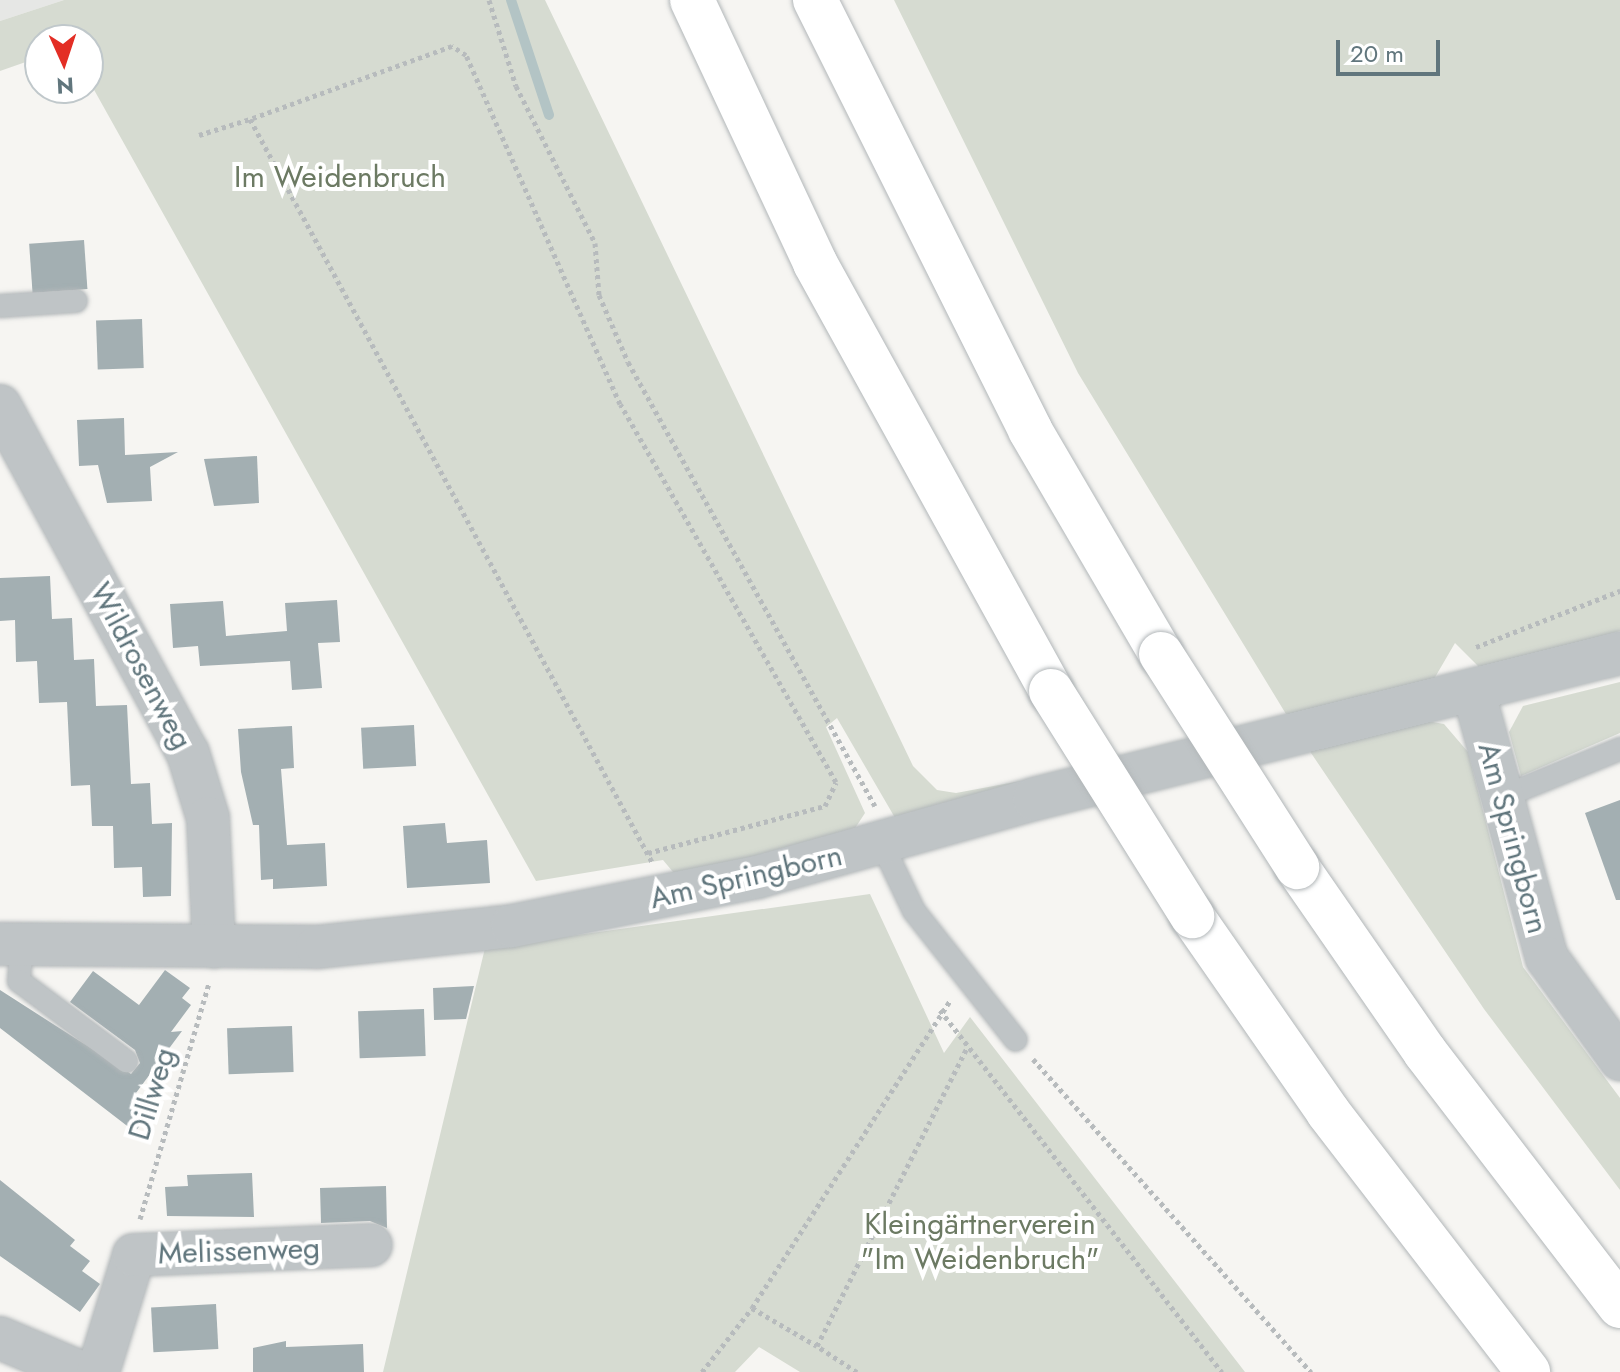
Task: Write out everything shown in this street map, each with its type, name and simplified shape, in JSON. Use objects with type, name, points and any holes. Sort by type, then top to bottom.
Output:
[{"type":"highway","points":[[692,0],[815,263],[1051,691],[1192,916],[1328,1112],[1528,1372]]},
{"type":"highway","points":[[815,0],[1023,417],[1161,654],[1297,867],[1425,1052],[1620,1306]]},
{"type":"street","name":"Wildrosenweg","points":[[0,406],[188,753],[208,818],[214,947]]},
{"type":"street","name":"Am Springborn","points":[[11,945],[214,947],[444,935],[668,896],[882,844],[1620,653]]},
{"type":"street","name":"Am Springborn","points":[[1473,690],[1500,798],[1547,958],[1620,1059]]},
{"type":"street","name":"Melissenweg","points":[[98,1372],[134,1255],[371,1245]]},
{"type":"street","points":[[0,1338],[80,1372]]},
{"type":"lane","points":[[0,306],[76,301]]},
{"type":"lane","points":[[1500,798],[1620,749]]},
{"type":"lane","points":[[882,844],[914,911],[1016,1040]]},
{"type":"lane","points":[[11,945],[19,981],[126,1061]]},
{"type":"path","points":[[489,0],[516,86],[595,243],[599,295],[628,362],[868,786],[882,844]]},
{"type":"path","points":[[199,135],[452,46],[466,55],[620,404],[836,782],[825,806],[648,853]]},
{"type":"path","points":[[250,119],[648,853],[668,896]]},
{"type":"path","points":[[1473,690],[1470,650],[1620,591]]},
{"type":"path","name":"Dillweg","points":[[134,1255],[147,1182],[214,947]]},
{"type":"path","points":[[702,1372],[752,1308],[940,1010],[1222,1372]]},
{"type":"path","points":[[1016,1040],[1311,1372]]},
{"type":"path","points":[[817,1346],[967,1048]]},
{"type":"path","points":[[752,1308],[857,1372]]},
{"type":"shaded area","points":[[0,0],[64,0],[0,21]]},
{"type":"green space","name":"Im Weidenbruch","points":[[64,0],[545,0],[913,766],[937,790],[956,793],[1021,781],[898,823],[837,718],[826,727],[865,813],[850,836],[678,878],[663,860],[536,881],[102,104],[104,24],[24,24],[24,63],[0,71],[0,21]]},
{"type":"green space","points":[[894,0],[1620,0],[1620,631],[1480,668],[1455,643],[1434,679],[1289,719],[1078,373]]},
{"type":"green space","points":[[1620,682],[1620,733],[1521,776],[1509,732],[1523,706]]},
{"type":"green space","points":[[1427,721],[1444,724],[1468,752],[1523,967],[1620,1098],[1620,1190],[1484,1009],[1309,750]]},
{"type":"green space","name":"Kleingärtnerverein \"Im Weidenbruch\"","points":[[870,894],[944,1053],[970,1017],[1245,1372],[800,1372],[759,1347],[735,1372],[383,1372],[485,948]]},
{"type":"building","points":[[84,240],[87,289],[33,293],[29,244]]},
{"type":"building","points":[[142,319],[144,368],[98,370],[96,321]]},
{"type":"building","points":[[124,418],[125,455],[178,452],[150,467],[152,501],[107,503],[98,465],[79,466],[77,420]]},
{"type":"building","points":[[257,456],[259,503],[214,506],[204,459]]},
{"type":"building","points":[[50,576],[52,619],[72,618],[74,660],[94,659],[96,706],[127,705],[131,784],[150,783],[152,824],[172,823],[171,896],[143,897],[142,867],[114,868],[113,826],[92,826],[90,785],[71,786],[67,702],[39,703],[37,661],[16,662],[15,620],[0,621],[0,578]]},
{"type":"building","points":[[337,600],[340,642],[318,643],[322,688],[292,690],[290,661],[200,666],[198,646],[173,648],[170,604],[223,601],[226,636],[287,631],[285,603]]},
{"type":"building","points":[[414,725],[416,766],[363,769],[361,728]]},
{"type":"building","points":[[292,726],[294,768],[281,769],[287,845],[325,843],[327,886],[273,889],[273,879],[261,880],[259,825],[253,825],[241,772],[238,729]]},
{"type":"building","points":[[1620,800],[1620,900],[1616,900],[1585,813]]},
{"type":"building","points":[[445,823],[447,843],[487,840],[490,883],[407,888],[403,826]]},
{"type":"building","points":[[165,970],[190,988],[182,998],[191,1005],[171,1032],[182,1031],[136,1093],[154,1107],[135,1132],[0,1028],[0,990],[131,1074],[140,1063],[135,1050],[70,1002],[93,971],[139,1005]]},
{"type":"building","points":[[474,986],[466,1019],[434,1020],[433,988]]},
{"type":"building","points":[[424,1009],[426,1056],[360,1058],[358,1011]]},
{"type":"building","points":[[292,1026],[294,1072],[229,1074],[227,1028]]},
{"type":"building","points":[[252,1173],[254,1217],[167,1216],[165,1187],[188,1186],[187,1175]]},
{"type":"building","points":[[0,1180],[75,1240],[70,1246],[90,1261],[82,1271],[100,1284],[80,1312],[0,1256]]},
{"type":"building","points":[[386,1186],[387,1228],[370,1221],[321,1223],[320,1188]]},
{"type":"building","points":[[216,1304],[218,1349],[153,1352],[151,1307]]},
{"type":"building","points":[[286,1341],[286,1347],[363,1344],[364,1372],[253,1372],[253,1348]]},
{"type":"waterway","points":[[511,0],[549,115]]}]
